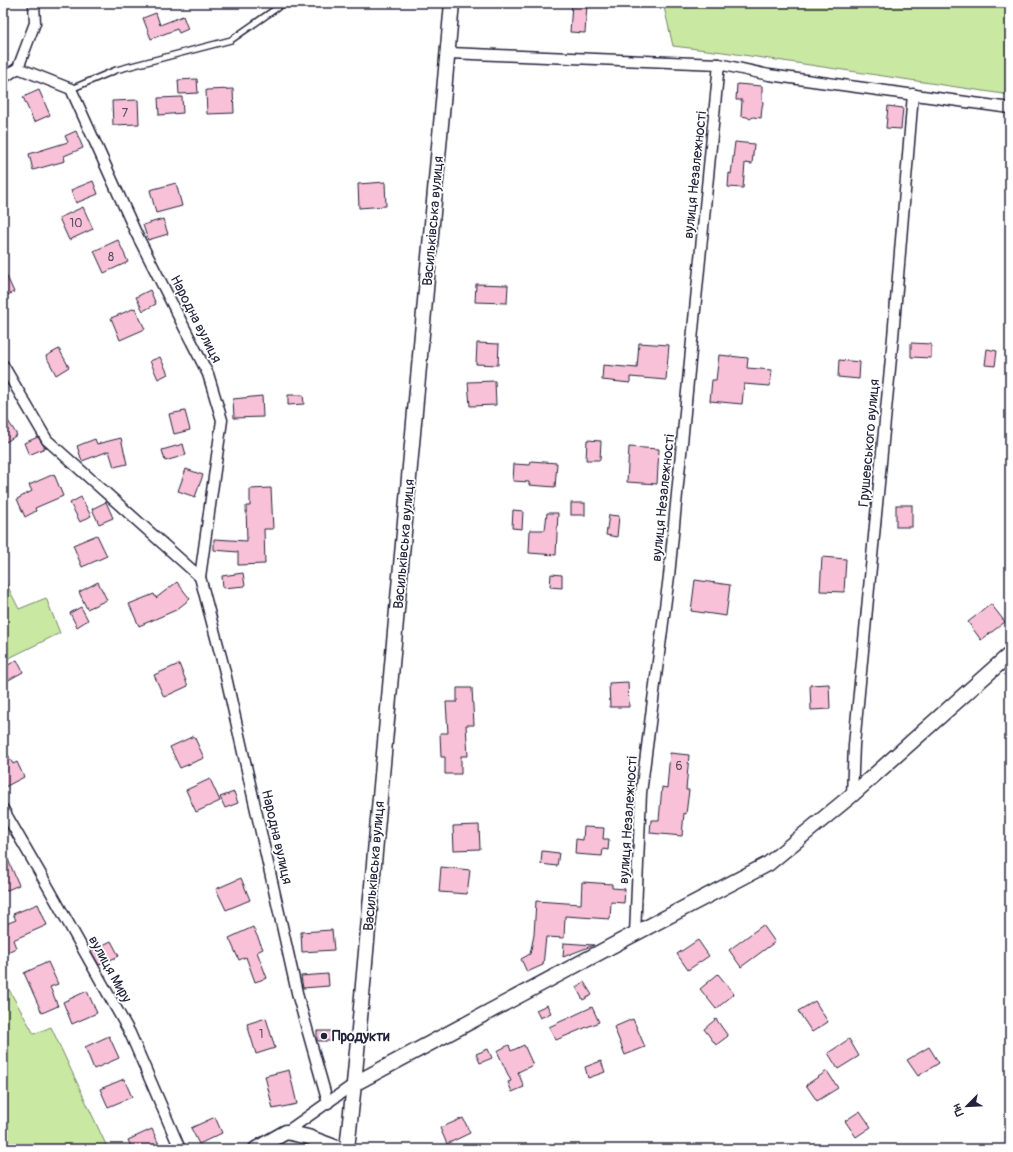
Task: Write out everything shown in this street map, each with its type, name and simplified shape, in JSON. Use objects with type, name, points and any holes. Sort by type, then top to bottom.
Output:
[{"type":"street","points":[[3,78],[18,68],[35,23],[34,3]]},
{"type":"street","name":"Васильківська вулиця","points":[[347,1149],[452,3]]},
{"type":"street","points":[[448,53],[720,64],[769,75],[1010,108]]},
{"type":"street","name":"вулиця Незалежності","points":[[635,934],[641,794],[669,576],[720,64]]},
{"type":"street","points":[[18,68],[71,89]]},
{"type":"street","name":"Народна вулиця","points":[[71,89],[136,233],[208,374],[222,420],[200,577],[224,668],[298,997],[328,1103]]},
{"type":"street","name":"Грушевського вулиця","points":[[852,795],[854,745],[893,337],[913,94]]},
{"type":"street","points":[[3,364],[47,440],[200,577]]},
{"type":"street","points":[[256,1149],[286,1132],[354,1084],[768,864],[852,795],[1010,654]]},
{"type":"street","name":"вулиця Миру","points":[[3,809],[47,884],[130,1033],[180,1149]]},
{"type":"street","points":[[286,1132],[308,1137],[340,1149]]},
{"type":"lane","points":[[71,89],[116,70],[231,40],[284,3]]},
{"type":"green space","points":[[661,3],[1010,3],[1010,95],[723,52],[673,46],[664,7]]},
{"type":"green space","points":[[3,577],[19,609],[46,598],[60,633],[3,661]]},
{"type":"green space","points":[[3,979],[34,1034],[51,1027],[108,1149],[3,1149]]},
{"type":"building","points":[[572,4],[587,5],[585,33],[570,32]]},
{"type":"building","points":[[156,13],[160,25],[183,16],[188,29],[179,33],[177,29],[151,39],[143,18]]},
{"type":"building","points":[[197,79],[198,93],[179,94],[178,80]]},
{"type":"building","points":[[737,84],[762,86],[763,103],[761,118],[753,117],[750,119],[741,116],[742,100],[736,100]]},
{"type":"building","points":[[233,89],[234,113],[207,114],[206,90]]},
{"type":"building","points":[[39,90],[50,115],[34,122],[23,97]]},
{"type":"building","points":[[182,97],[183,113],[159,115],[158,98]]},
{"type":"building","points":[[138,100],[139,124],[113,125],[112,101]]},
{"type":"building","points":[[888,106],[903,108],[901,129],[886,128]]},
{"type":"building","points":[[76,131],[83,148],[64,156],[65,161],[33,170],[29,154],[68,142],[65,136]]},
{"type":"building","points":[[735,142],[754,144],[752,164],[745,163],[743,188],[728,187]]},
{"type":"building","points":[[93,181],[98,194],[76,203],[71,190]]},
{"type":"building","points":[[385,182],[386,206],[359,208],[358,184]]},
{"type":"building","points":[[176,183],[182,206],[156,213],[150,190]]},
{"type":"building","points":[[83,207],[93,229],[69,240],[59,218]]},
{"type":"building","points":[[163,219],[168,234],[148,240],[143,225]]},
{"type":"building","points":[[118,240],[128,262],[104,273],[94,251]]},
{"type":"building","points":[[3,268],[14,292],[3,297]]},
{"type":"building","points":[[476,284],[508,285],[507,303],[475,302]]},
{"type":"building","points":[[150,290],[156,304],[143,311],[136,297]]},
{"type":"building","points":[[135,308],[145,329],[120,340],[111,318]]},
{"type":"building","points":[[477,343],[499,344],[498,365],[476,364]]},
{"type":"building","points":[[639,343],[669,345],[666,380],[630,377],[630,383],[602,380],[603,365],[637,368]]},
{"type":"building","points":[[911,343],[931,344],[931,358],[911,357]]},
{"type":"building","points":[[59,349],[69,367],[56,375],[46,356]]},
{"type":"building","points":[[987,349],[997,351],[995,366],[985,365]]},
{"type":"building","points":[[719,355],[748,358],[747,368],[772,370],[770,386],[744,384],[742,404],[710,401],[712,380],[716,380]]},
{"type":"building","points":[[160,357],[168,374],[158,379],[150,361]]},
{"type":"building","points":[[839,360],[860,362],[859,379],[838,377]]},
{"type":"building","points":[[495,381],[496,405],[470,406],[468,382]]},
{"type":"building","points":[[288,395],[303,395],[304,404],[288,405]]},
{"type":"building","points":[[262,396],[263,417],[234,418],[233,399]]},
{"type":"building","points":[[185,411],[190,430],[174,434],[169,414]]},
{"type":"building","points":[[3,413],[17,435],[6,442],[3,437]]},
{"type":"building","points":[[38,437],[45,448],[29,455],[24,443]]},
{"type":"building","points":[[121,438],[127,464],[114,467],[109,451],[82,461],[77,446],[95,439],[97,444]]},
{"type":"building","points":[[587,440],[601,441],[600,460],[586,460]]},
{"type":"building","points":[[183,444],[186,455],[165,461],[162,450]]},
{"type":"building","points":[[629,447],[659,449],[657,484],[627,482]]},
{"type":"building","points":[[531,461],[557,463],[555,487],[529,485],[529,482],[513,481],[514,464],[530,465]]},
{"type":"building","points":[[186,469],[203,475],[195,497],[178,491]]},
{"type":"building","points":[[54,474],[63,496],[35,508],[36,511],[25,517],[17,499],[32,491],[29,485]]},
{"type":"building","points":[[271,488],[273,529],[264,529],[265,564],[238,565],[238,552],[214,550],[214,539],[247,541],[246,506],[250,506],[250,489]]},
{"type":"building","points":[[81,497],[91,516],[80,522],[70,503]]},
{"type":"building","points":[[106,502],[113,518],[99,524],[92,509]]},
{"type":"building","points":[[571,503],[585,503],[585,515],[571,515]]},
{"type":"building","points":[[896,505],[912,505],[912,527],[896,527]]},
{"type":"building","points":[[513,510],[523,511],[522,529],[512,528]]},
{"type":"building","points":[[547,513],[558,513],[556,555],[529,553],[530,530],[545,530]]},
{"type":"building","points":[[609,515],[619,516],[617,537],[606,535]]},
{"type":"building","points":[[97,535],[107,556],[82,567],[73,545]]},
{"type":"building","points":[[822,557],[846,559],[844,592],[820,591]]},
{"type":"building","points":[[243,573],[245,586],[223,588],[222,576]]},
{"type":"building","points":[[551,574],[562,575],[562,588],[550,587]]},
{"type":"building","points":[[695,580],[730,585],[726,616],[691,611]]},
{"type":"building","points":[[98,582],[107,600],[87,609],[79,592]]},
{"type":"building","points":[[177,582],[190,599],[176,610],[139,626],[129,604],[154,594],[156,598]]},
{"type":"building","points":[[991,604],[1005,622],[981,640],[968,622]]},
{"type":"building","points":[[81,607],[88,620],[77,627],[70,613]]},
{"type":"building","points":[[17,660],[23,672],[3,683],[3,668]]},
{"type":"building","points":[[179,664],[188,686],[164,697],[154,675]]},
{"type":"building","points":[[628,682],[629,707],[610,707],[609,683]]},
{"type":"building","points":[[829,684],[830,709],[811,710],[810,685]]},
{"type":"building","points":[[457,688],[472,688],[474,725],[466,725],[468,756],[461,756],[461,774],[445,774],[445,757],[441,757],[440,733],[448,733],[446,702],[457,702]]},
{"type":"building","points":[[194,736],[204,758],[180,768],[170,747]]},
{"type":"building","points":[[3,746],[13,764],[17,762],[24,777],[3,788]]},
{"type":"building","points":[[670,753],[689,755],[686,790],[689,790],[686,814],[684,813],[682,836],[650,833],[651,820],[659,820],[662,787],[667,788]]},
{"type":"building","points":[[210,779],[220,801],[196,812],[186,790]]},
{"type":"building","points":[[234,792],[238,803],[225,808],[220,797]]},
{"type":"building","points":[[479,825],[480,849],[454,850],[453,826]]},
{"type":"building","points":[[584,827],[604,828],[603,839],[609,839],[608,850],[603,849],[602,856],[575,854],[576,839],[583,840]]},
{"type":"building","points":[[3,848],[19,885],[3,892]]},
{"type":"building","points":[[542,851],[559,853],[557,866],[541,864]]},
{"type":"building","points":[[441,867],[470,870],[467,894],[439,892]]},
{"type":"building","points":[[241,878],[250,900],[226,910],[216,889]]},
{"type":"building","points":[[582,882],[612,884],[612,888],[625,889],[624,903],[611,902],[610,919],[565,916],[564,938],[546,937],[543,965],[527,972],[521,959],[530,954],[534,935],[536,901],[581,904]]},
{"type":"building","points":[[38,904],[47,925],[13,940],[16,948],[3,954],[3,917],[6,924],[16,920],[13,914]]},
{"type":"building","points":[[763,925],[775,942],[741,967],[729,950]]},
{"type":"building","points":[[253,927],[263,949],[257,952],[267,978],[255,982],[246,957],[239,960],[229,938]]},
{"type":"building","points":[[332,930],[334,950],[302,952],[301,932]]},
{"type":"building","points":[[698,940],[709,956],[688,970],[677,954]]},
{"type":"building","points":[[111,941],[119,956],[99,965],[91,951]]},
{"type":"building","points":[[564,943],[594,945],[563,957]]},
{"type":"building","points":[[48,962],[58,984],[50,987],[58,1006],[42,1013],[24,973]]},
{"type":"building","points":[[328,974],[329,986],[303,988],[301,976]]},
{"type":"building","points":[[718,974],[734,994],[716,1009],[700,989]]},
{"type":"building","points":[[584,982],[592,995],[583,1000],[576,987]]},
{"type":"building","points":[[87,991],[97,1013],[72,1024],[63,1002]]},
{"type":"building","points":[[815,1001],[828,1022],[812,1032],[798,1011]]},
{"type":"building","points":[[547,1005],[551,1013],[540,1018],[536,1010]]},
{"type":"building","points":[[592,1007],[599,1022],[556,1040],[549,1027]]},
{"type":"building","points":[[266,1018],[275,1048],[256,1054],[247,1024]]},
{"type":"building","points":[[633,1019],[645,1047],[625,1055],[614,1027]]},
{"type":"building","points":[[716,1019],[728,1036],[716,1045],[704,1029]]},
{"type":"building","name":"Продукти","points":[[317,1031],[331,1031],[331,1041],[317,1041]]},
{"type":"building","points":[[109,1036],[119,1058],[94,1069],[85,1047]]},
{"type":"building","points":[[849,1039],[859,1056],[838,1069],[828,1053]]},
{"type":"building","points":[[509,1045],[511,1051],[524,1045],[533,1065],[518,1072],[524,1087],[512,1092],[508,1082],[511,1081],[497,1051]]},
{"type":"building","points":[[929,1047],[939,1063],[918,1076],[907,1060]]},
{"type":"building","points":[[488,1049],[492,1058],[480,1063],[476,1054]]},
{"type":"building","points":[[601,1061],[605,1072],[588,1078],[585,1067]]},
{"type":"building","points":[[289,1070],[297,1104],[273,1109],[265,1076]]},
{"type":"building","points":[[827,1071],[838,1088],[817,1101],[806,1085]]},
{"type":"building","points":[[124,1079],[132,1097],[108,1107],[100,1089]]},
{"type":"building","points":[[860,1111],[871,1127],[856,1137],[845,1121]]},
{"type":"building","points":[[215,1117],[222,1133],[199,1144],[191,1128]]},
{"type":"building","points":[[463,1118],[470,1133],[447,1144],[440,1128]]},
{"type":"building","points":[[152,1129],[161,1149],[132,1149],[128,1140]]},
{"type":"place","name":"Продукти","points":[[324,1036]]}]
